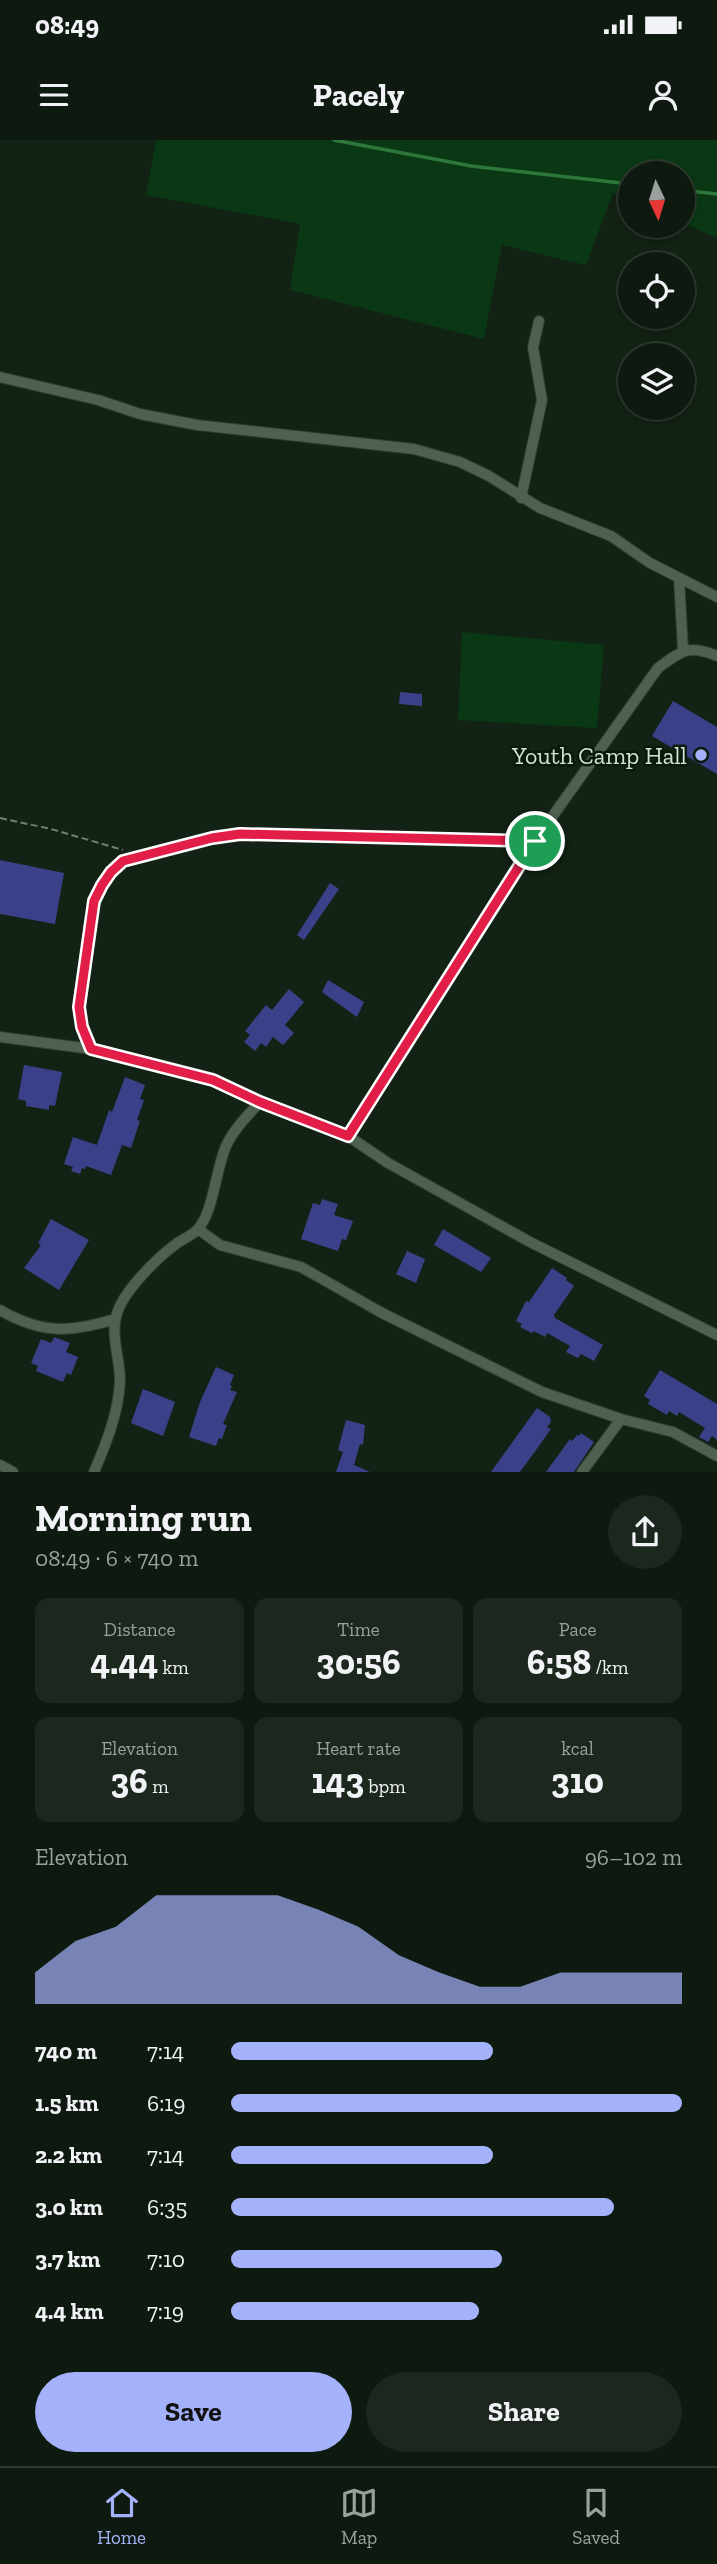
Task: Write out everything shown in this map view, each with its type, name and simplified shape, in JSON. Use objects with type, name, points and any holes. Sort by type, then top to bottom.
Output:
[{"type":"street","points":[[522,498],[542,400],[533,347],[539,321]]},
{"type":"street","points":[[0,377],[98,400],[140,414],[197,425],[414,449],[460,462],[540,508],[611,536],[679,578],[717,597]]},
{"type":"street","points":[[679,578],[683,650]]},
{"type":"street","points":[[348,1136],[535,841],[658,668],[683,650],[705,651],[717,656]]},
{"type":"street","points":[[91,1049],[82,1027],[79,1007],[94,901],[111,872],[123,861],[212,838],[240,834],[535,841]]},
{"type":"street","points":[[0,1037],[91,1049],[212,1080],[348,1136],[388,1163],[530,1242],[717,1335]]},
{"type":"street","points":[[94,1472],[114,1419],[120,1383],[115,1319],[120,1306],[131,1289],[174,1246],[198,1229],[206,1212],[227,1143],[260,1102]]},
{"type":"street","points":[[198,1229],[220,1245],[301,1266],[382,1314],[542,1392],[621,1419],[673,1432],[717,1456]]},
{"type":"street","points":[[0,1310],[40,1328],[65,1330],[85,1329],[115,1319]]},
{"type":"street","points":[[582,1472],[621,1419]]},
{"type":"street","points":[[0,1465],[13,1472]]},
{"type":"path","points":[[0,818],[51,829],[141,855]]},
{"type":"green space","points":[[156,140],[717,140],[717,238],[695,228],[695,161],[618,161],[618,195],[613,193],[586,265],[502,245],[484,339],[290,290],[300,224],[146,195]]},
{"type":"green space","points":[[462,632],[604,645],[597,728],[458,720]]},
{"type":"building","points":[[400,692],[422,694],[422,706],[399,704]]},
{"type":"building","name":"Youth Camp Hall","points":[[673,701],[717,727],[717,774],[652,736]]},
{"type":"building","points":[[0,860],[64,873],[55,924],[0,914]]},
{"type":"building","points":[[330,883],[339,889],[304,940],[297,935]]},
{"type":"building","points":[[328,980],[364,1002],[357,1017],[322,992]]},
{"type":"building","points":[[289,989],[304,1002],[285,1025],[294,1033],[283,1045],[273,1037],[266,1047],[261,1043],[255,1051],[244,1042],[250,1035],[245,1031],[266,1005],[272,1010]]},
{"type":"building","points":[[24,1065],[62,1072],[55,1106],[49,1105],[49,1110],[26,1106],[26,1101],[18,1099]]},
{"type":"building","points":[[125,1077],[145,1085],[140,1099],[144,1100],[137,1120],[140,1121],[131,1148],[122,1145],[111,1175],[86,1166],[80,1174],[71,1171],[73,1167],[64,1164],[73,1137],[97,1145],[109,1110],[112,1112]]},
{"type":"building","points":[[322,1199],[338,1204],[334,1215],[353,1221],[346,1240],[342,1239],[338,1251],[301,1239],[313,1203],[320,1205]]},
{"type":"building","points":[[51,1219],[89,1240],[59,1290],[24,1268],[41,1245],[38,1243]]},
{"type":"building","points":[[443,1229],[491,1258],[481,1272],[434,1245]]},
{"type":"building","points":[[407,1251],[425,1259],[416,1283],[396,1274]]},
{"type":"building","points":[[552,1268],[574,1286],[554,1315],[555,1318],[603,1345],[594,1361],[581,1354],[578,1358],[566,1352],[570,1346],[547,1333],[545,1337],[534,1331],[532,1333],[520,1327],[522,1324],[516,1321],[526,1301],[529,1302]]},
{"type":"building","points":[[54,1337],[70,1343],[66,1352],[78,1357],[71,1375],[67,1373],[63,1382],[36,1371],[38,1366],[31,1363],[41,1339],[51,1343]]},
{"type":"building","points":[[216,1367],[234,1375],[230,1390],[237,1392],[223,1424],[227,1425],[222,1439],[219,1438],[216,1446],[189,1437],[200,1402]]},
{"type":"building","points":[[660,1370],[717,1404],[717,1440],[712,1436],[708,1442],[699,1437],[705,1428],[679,1412],[677,1416],[669,1411],[667,1415],[648,1404],[650,1400],[644,1396]]},
{"type":"building","points":[[143,1389],[175,1402],[163,1436],[131,1423]]},
{"type":"building","points":[[537,1408],[550,1417],[551,1422],[547,1427],[551,1429],[536,1450],[520,1472],[491,1472]]},
{"type":"building","points":[[346,1420],[365,1425],[363,1445],[360,1444],[354,1465],[370,1472],[336,1472],[343,1452],[338,1450]]},
{"type":"building","points":[[581,1433],[594,1442],[574,1472],[546,1472],[570,1439],[572,1441]]},
{"type":"waterway","points":[[334,140],[471,166],[618,183]]},
{"type":"waterway","points":[[695,191],[717,194]]},
{"type":"place","name":"Youth Camp Hall","points":[[701,755]]},
{"type":"route","points":[[240,834],[535,841],[348,1136],[260,1102],[213,1080],[91,1049],[82,1027],[79,1007],[94,901],[111,872],[123,861],[225,835],[240,834]]}]
